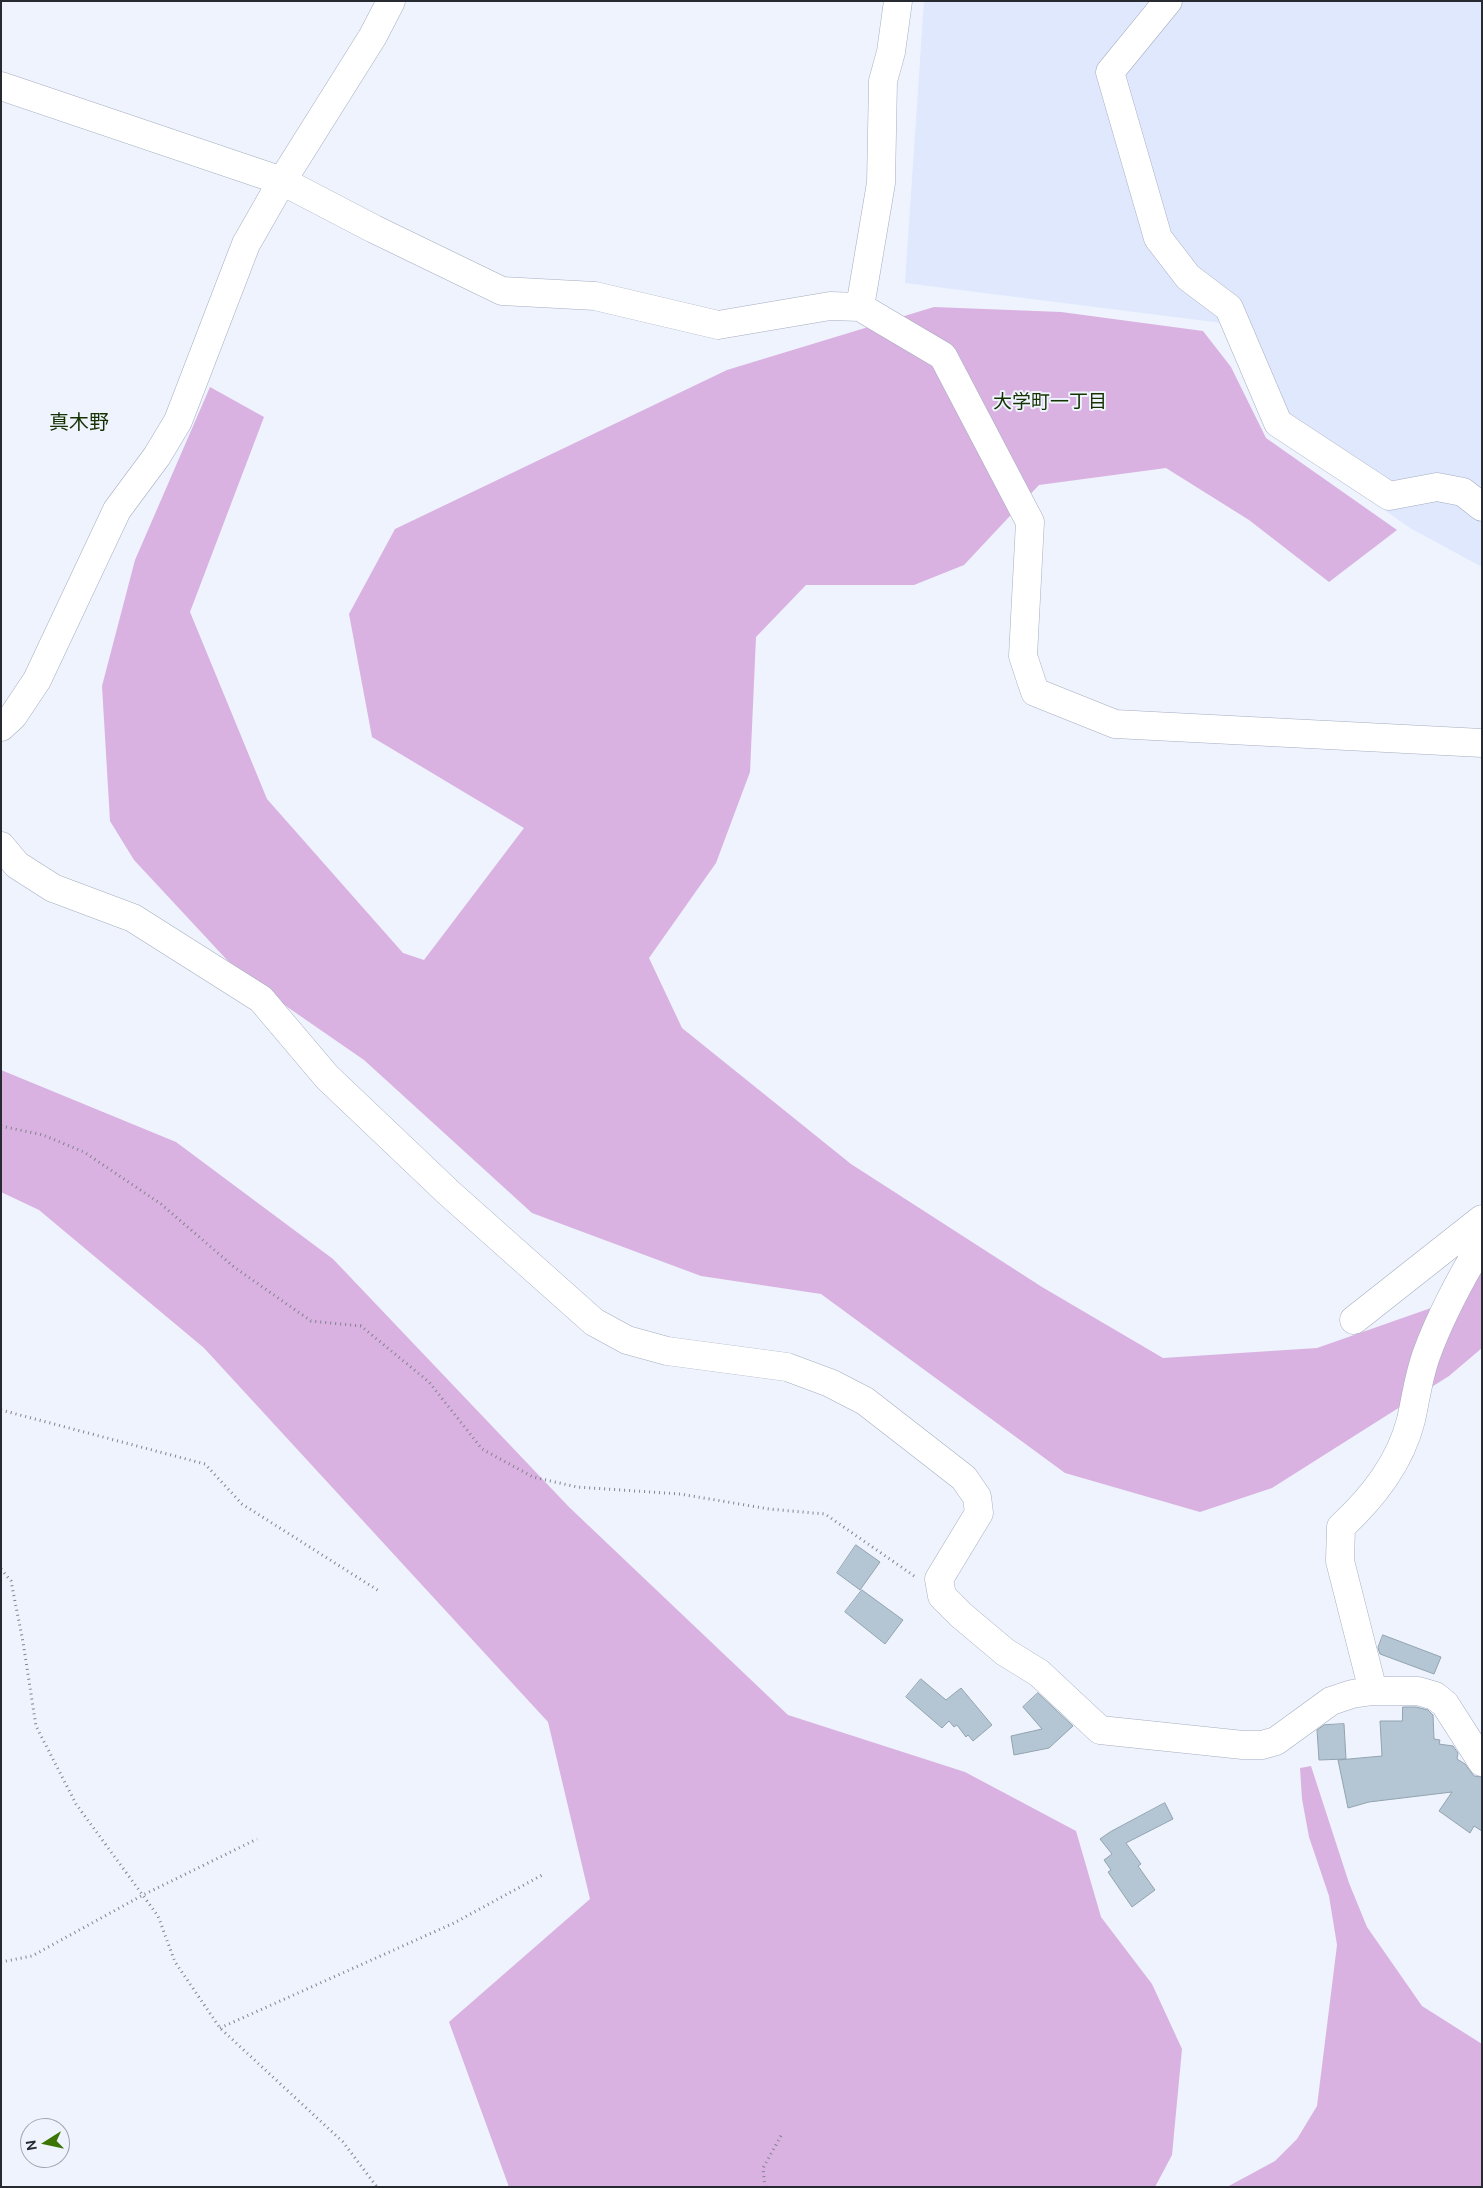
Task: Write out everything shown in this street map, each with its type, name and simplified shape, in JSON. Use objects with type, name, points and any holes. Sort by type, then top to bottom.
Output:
[{"type":"street","points":[[1,727],[13,716],[37,680],[117,510],[157,456],[178,421],[246,244],[282,181],[373,36],[391,1]]},
{"type":"street","points":[[860,307],[881,183],[882,81],[891,52],[898,1]]},
{"type":"street","points":[[1168,1],[1110,72],[1158,238],[1188,277],[1229,308],[1278,423],[1389,496],[1437,487],[1463,492],[1482,507]]},
{"type":"street","points":[[1,86],[282,181],[374,229],[502,291],[595,296],[718,326],[830,306],[860,307],[943,356],[1030,522],[1023,656],[1035,692],[1115,724],[1482,743]]},
{"type":"street","points":[[1,846],[17,865],[53,888],[133,918],[261,999],[327,1077],[456,1199],[594,1322],[627,1340],[667,1351],[787,1367],[830,1383],[865,1401],[964,1478],[977,1497],[979,1514],[939,1579],[942,1596],[961,1616],[1005,1652],[1039,1673],[1100,1730],[1243,1745],[1262,1745],[1276,1742],[1332,1701],[1352,1694],[1373,1691],[1418,1691],[1435,1696],[1445,1704],[1482,1762]]},
{"type":"street","points":[[1354,1320],[1482,1219]]},
{"type":"street","points":[[1373,1691],[1340,1561],[1341,1527],[1375,1490],[1397,1460],[1410,1421],[1426,1354],[1453,1296],[1482,1244]]},
{"type":"path","points":[[1,1126],[42,1135],[84,1152],[161,1204],[234,1267],[311,1321],[361,1326],[429,1382],[482,1449],[533,1477],[577,1487],[680,1494],[769,1509],[826,1514],[942,1596]]},
{"type":"path","points":[[1,1410],[206,1464],[242,1504],[379,1591]]},
{"type":"path","points":[[2,1571],[11,1580],[36,1726],[76,1804],[158,1916],[175,1962],[220,2028],[343,2142],[376,2187]]},
{"type":"path","points":[[1,1962],[32,1956],[143,1894],[257,1839]]},
{"type":"path","points":[[220,2028],[454,1923],[544,1874]]},
{"type":"path","points":[[765,2187],[762,2168],[782,2134]]},
{"type":"shaded area","points":[[924,1],[1482,1],[1482,567],[1410,528],[1276,434],[1222,323],[905,283]]},
{"type":"shaded area","points":[[934,307],[1061,312],[1203,331],[1231,367],[1266,438],[1397,530],[1329,582],[1249,520],[1166,468],[1039,485],[964,565],[914,585],[806,585],[756,637],[750,772],[716,863],[649,958],[682,1028],[851,1164],[1042,1287],[1163,1358],[1317,1348],[1431,1308],[1482,1258],[1482,1348],[1449,1376],[1272,1488],[1200,1512],[1065,1473],[821,1294],[701,1276],[532,1213],[364,1060],[241,975],[134,860],[110,821],[102,686],[135,560],[210,387],[264,417],[190,612],[267,799],[403,953],[424,960],[524,828],[372,737],[349,614],[395,529],[727,370]]},
{"type":"shaded area","points":[[1,1070],[176,1142],[333,1259],[569,1507],[788,1715],[965,1772],[1076,1831],[1101,1917],[1152,1984],[1182,2049],[1172,2155],[1155,2187],[509,2187],[449,2022],[590,1899],[548,1722],[204,1348],[39,1210],[1,1192]]},
{"type":"shaded area","points":[[1311,1766],[1349,1883],[1367,1927],[1422,2006],[1482,2044],[1482,2187],[1227,2187],[1275,2161],[1297,2139],[1317,2106],[1337,1945],[1329,1896],[1309,1837],[1302,1799],[1300,1768]]},
{"type":"building","points":[[856,1545],[880,1562],[860,1590],[837,1573]]},
{"type":"building","points":[[862,1590],[903,1620],[885,1644],[845,1612]]},
{"type":"building","points":[[1383,1635],[1441,1657],[1434,1674],[1380,1654],[1378,1648]]},
{"type":"building","points":[[921,1679],[946,1700],[961,1688],[992,1725],[973,1741],[968,1735],[966,1737],[957,1725],[954,1727],[949,1721],[942,1728],[906,1697]]},
{"type":"building","points":[[1038,1693],[1073,1726],[1049,1748],[1014,1755],[1011,1736],[1042,1729],[1023,1707]]},
{"type":"building","points":[[1403,1707],[1416,1707],[1428,1710],[1433,1715],[1434,1739],[1440,1740],[1439,1744],[1453,1746],[1458,1753],[1457,1759],[1465,1764],[1474,1776],[1482,1777],[1482,1831],[1474,1826],[1470,1833],[1439,1811],[1452,1792],[1369,1802],[1348,1808],[1338,1760],[1382,1756],[1380,1721],[1402,1721]]},
{"type":"building","points":[[1344,1724],[1346,1759],[1319,1760],[1317,1730],[1324,1725]]},
{"type":"building","points":[[1165,1803],[1173,1819],[1126,1843],[1141,1864],[1138,1866],[1155,1890],[1132,1907],[1108,1872],[1111,1870],[1104,1860],[1112,1854],[1100,1839]]},
{"type":"district","name":"大学町一丁目","points":[[1050,403]]},
{"type":"district","name":"真木野","points":[[79,424]]}]
